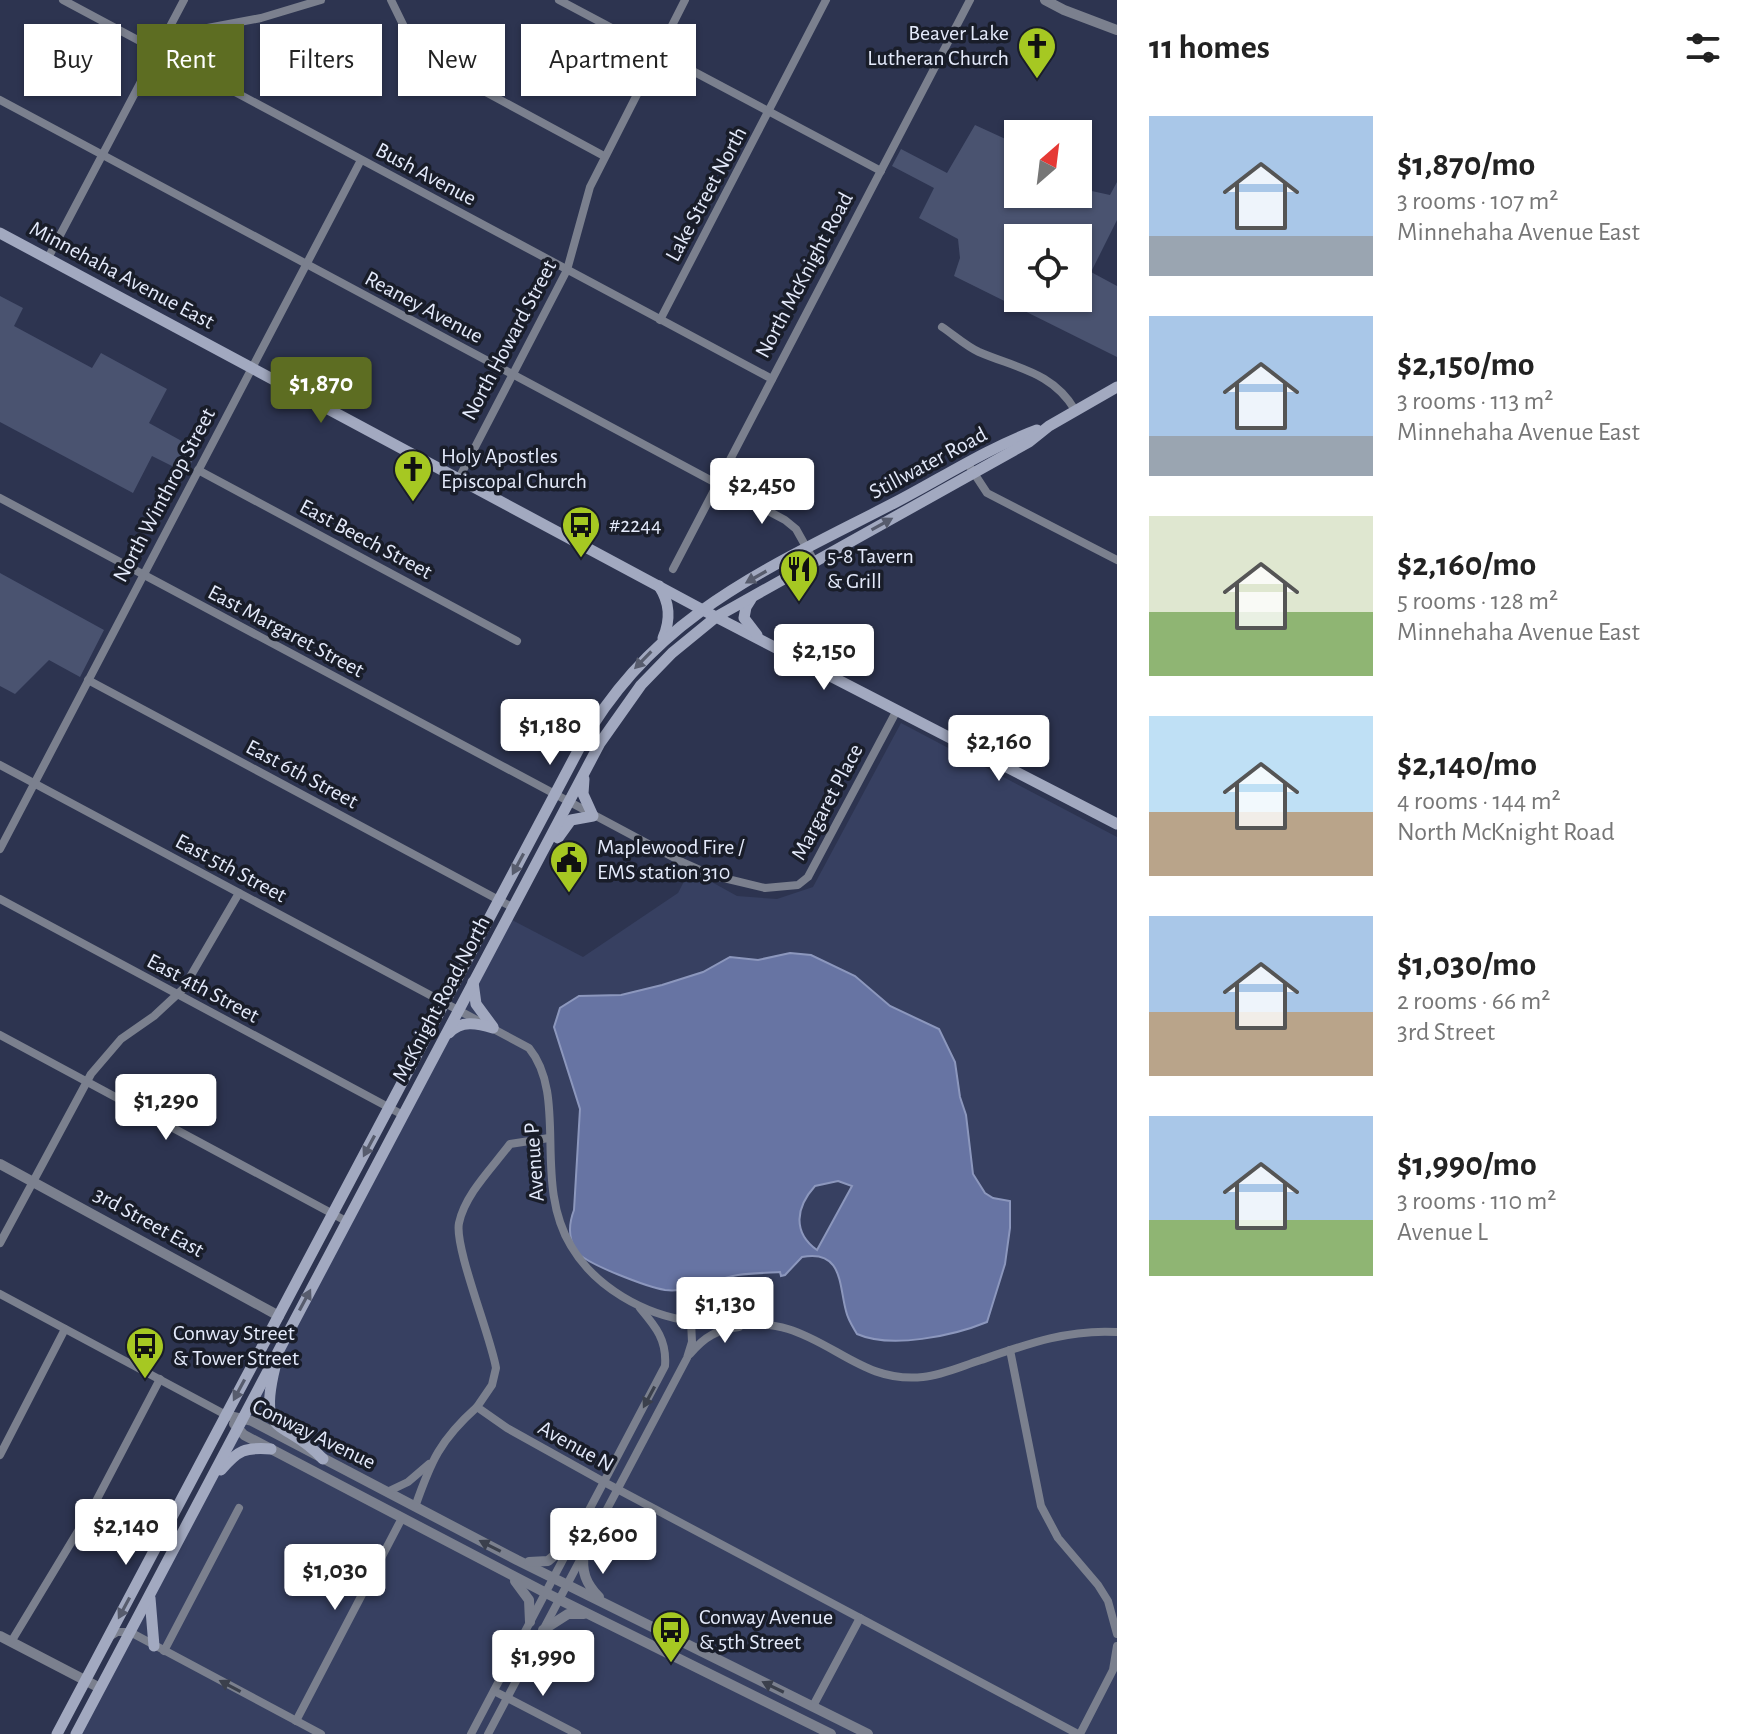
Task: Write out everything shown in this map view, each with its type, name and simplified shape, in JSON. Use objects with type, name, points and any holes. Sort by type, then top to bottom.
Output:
[{"type":"main road","name":"Minnehaha Avenue East","points":[[0,233],[716,617],[1117,824]]},
{"type":"main road","name":"Stillwater Road","points":[[716,617],[1023,435],[1049,426],[1117,387]]},
{"type":"main road","name":"Stillwater Road","points":[[702,609],[807,549],[970,469]]},
{"type":"main road","points":[[659,586],[669,610],[661,641]]},
{"type":"main road","points":[[753,596],[744,618],[749,628],[763,641]]},
{"type":"main road","name":"McKnight Road North","points":[[226,1415],[602,710],[629,674],[661,641],[702,609]]},
{"type":"main road","name":"McKnight Road North","points":[[240,1423],[608,729],[641,685],[672,653],[716,617]]},
{"type":"main road","points":[[539,859],[553,847],[571,820],[593,816],[583,794],[587,767]]},
{"type":"main road","points":[[473,982],[476,1004],[493,1028]]},
{"type":"main road","points":[[441,1042],[453,1029],[464,1024],[493,1028]]},
{"type":"main road","points":[[279,1349],[269,1396],[270,1413],[278,1426],[313,1448],[323,1459]]},
{"type":"main road","points":[[57,1734],[226,1415]]},
{"type":"main road","points":[[76,1734],[240,1423]]},
{"type":"main road","points":[[200,1500],[238,1453],[247,1448],[271,1449]]},
{"type":"main road","points":[[151,1593],[150,1611],[159,1648]]},
{"type":"street","name":"Bush Avenue","points":[[63,0],[137,39]]},
{"type":"street","points":[[171,24],[184,0]]},
{"type":"street","points":[[229,24],[321,0]]},
{"type":"street","points":[[391,0],[412,43],[432,63],[604,156]]},
{"type":"street","points":[[559,0],[604,24]]},
{"type":"street","name":"North Howard Street","points":[[673,24],[685,0]]},
{"type":"street","name":"Lake Street North","points":[[660,320],[826,0]]},
{"type":"street","name":"North McKnight Road","points":[[673,569],[970,0]]},
{"type":"street","points":[[1045,0],[1117,30]]},
{"type":"street","points":[[696,73],[881,171]]},
{"type":"street","points":[[48,258],[137,89]]},
{"type":"street","name":"Bush Avenue","points":[[242,96],[772,379]]},
{"type":"street","name":"North Howard Street","points":[[459,478],[567,270],[590,187],[635,96]]},
{"type":"street","name":"Reaney Avenue","points":[[0,100],[791,524],[814,561]]},
{"type":"street","name":"North Winthrop Street","points":[[0,849],[361,160]]},
{"type":"street","points":[[942,327],[978,352],[1014,363],[1048,381],[1067,397],[1075,410]]},
{"type":"street","points":[[970,469],[987,493],[1117,560]]},
{"type":"street","name":"East Beech Street","points":[[198,470],[517,641]]},
{"type":"street","name":"East Margaret Street","points":[[0,498],[569,803]]},
{"type":"street","name":"East 6th Street","points":[[88,680],[512,907]]},
{"type":"street","name":"Margaret Place","points":[[569,803],[711,875],[765,888],[798,885],[814,867],[897,710]]},
{"type":"street","name":"Margaret Place","points":[[889,727],[911,717]]},
{"type":"street","name":"East 5th Street","points":[[0,765],[458,1010]]},
{"type":"street","points":[[0,1243],[86,1081],[121,1039],[177,995],[200,963],[239,893]]},
{"type":"street","name":"East 4th Street","points":[[0,899],[403,1115]]},
{"type":"street","name":"Avenue P","points":[[458,1010],[519,1041],[539,1060],[548,1084],[552,1194],[566,1237],[591,1272],[612,1290],[637,1304],[663,1315],[691,1321],[756,1324],[791,1330],[870,1371],[905,1377],[940,1374],[1059,1335],[1117,1332]]},
{"type":"street","points":[[0,1035],[346,1221]]},
{"type":"street","points":[[415,1507],[430,1464],[454,1428],[477,1407],[492,1385],[496,1368],[458,1225],[468,1202],[510,1144],[549,1138]]},
{"type":"street","name":"3rd Street East","points":[[0,1164],[279,1316]]},
{"type":"street","points":[[0,1294],[226,1415]]},
{"type":"street","points":[[471,1734],[665,1366],[663,1339],[637,1304]]},
{"type":"street","points":[[488,1734],[687,1358],[692,1342],[691,1321]]},
{"type":"street","points":[[687,1358],[712,1333],[756,1324]]},
{"type":"street","points":[[0,1455],[65,1329]]},
{"type":"street","points":[[1010,1350],[1041,1506],[1058,1538],[1103,1593],[1115,1619],[1117,1634]]},
{"type":"street","points":[[11,1642],[100,1495],[160,1379]]},
{"type":"street","name":"Avenue N","points":[[477,1407],[507,1428],[604,1482],[1079,1734]]},
{"type":"street","name":"Conway Avenue","points":[[226,1415],[240,1423],[252,1421],[517,1560],[868,1734]]},
{"type":"street","name":"Conway Avenue","points":[[240,1423],[244,1435],[314,1472],[559,1600],[831,1734]]},
{"type":"street","points":[[0,1433],[9,1438]]},
{"type":"street","points":[[387,1492],[408,1482],[430,1464]]},
{"type":"street","points":[[314,1472],[318,1468],[324,1470],[397,1508],[403,1501]]},
{"type":"street","points":[[159,1648],[239,1508]]},
{"type":"street","points":[[296,1721],[402,1518]]},
{"type":"street","points":[[517,1560],[548,1561],[574,1539]]},
{"type":"street","points":[[584,1553],[583,1564],[589,1586],[606,1604]]},
{"type":"street","points":[[505,1572],[525,1592],[529,1600],[530,1622]]},
{"type":"street","points":[[543,1630],[568,1614],[589,1614]]},
{"type":"street","points":[[813,1706],[860,1618]]},
{"type":"street","points":[[108,1637],[117,1632],[130,1632],[321,1734]]},
{"type":"street","points":[[0,1636],[100,1688]]},
{"type":"street","points":[[1079,1734],[1116,1662],[1117,1646]]},
{"type":"street","points":[[494,1691],[577,1734]]},
{"type":"shaded area","points":[[975,125],[1004,138],[1004,208],[1092,208],[1092,191],[1110,195],[1117,182],[1117,220],[1092,270],[1092,224],[1004,224],[1004,301],[954,276],[960,258],[958,239],[919,218],[934,188],[892,166],[901,149],[947,173]]},
{"type":"shaded area","points":[[1092,273],[1117,286],[1117,357],[1026,312],[1092,312]]},
{"type":"shaded area","points":[[0,296],[23,308],[14,326],[92,368],[101,353],[167,389],[149,423],[198,450],[186,473],[152,456],[133,493],[0,422]]},
{"type":"shaded area","points":[[0,573],[104,630],[80,677],[49,660],[15,694],[0,686]]},
{"type":"shaded area","points":[[901,723],[1117,837],[1117,1734],[81,1734],[512,920],[583,957],[678,893],[690,870],[737,896],[777,899],[813,887]]},
{"type":"shaded area","points":[[790,953],[811,955],[855,976],[890,1006],[939,1029],[955,1062],[966,1115],[973,1174],[985,1193],[1010,1201],[1005,1264],[987,1322],[922,1339],[887,1340],[857,1334],[847,1314],[837,1272],[832,1264],[815,1256],[802,1257],[781,1276],[780,1272],[738,1275],[693,1288],[665,1290],[618,1274],[591,1262],[576,1251],[570,1230],[580,1109],[554,1027],[560,1008],[579,996],[621,995],[662,985],[703,972],[730,957],[758,960]],"holes":[[[838,1181],[852,1186],[817,1250],[800,1227],[804,1202],[815,1186]]]},
{"type":"place","name":"Beaver Lake Lutheran Church","points":[[1037,80]]},
{"type":"place","name":"Holy Apostles Episcopal Church","points":[[413,503]]},
{"type":"place","name":"#2244","points":[[581,559]]},
{"type":"place","name":"5-8 Tavern & Grill","points":[[799,603]]},
{"type":"place","name":"Maplewood Fire / EMS station 310","points":[[569,894]]},
{"type":"place","name":"Conway Street & Tower Street","points":[[145,1380]]},
{"type":"place","name":"Conway Avenue & 5th Street","points":[[671,1664]]}]
